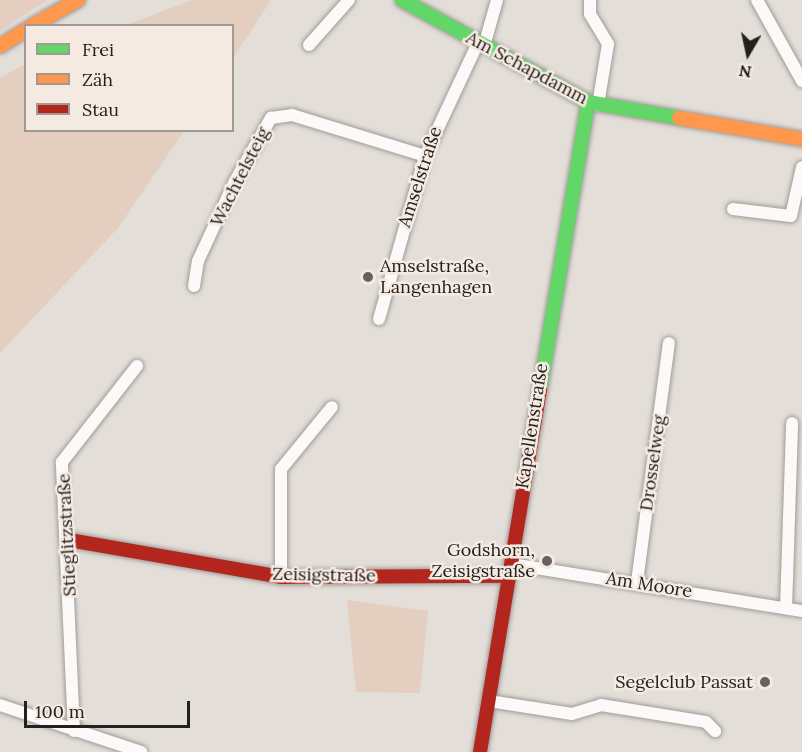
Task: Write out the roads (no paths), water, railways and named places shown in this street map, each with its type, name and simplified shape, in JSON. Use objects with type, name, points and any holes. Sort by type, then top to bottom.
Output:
[{"type":"street","points":[[36,24],[78,0]]},
{"type":"street","points":[[309,45],[349,0]]},
{"type":"street","name":"Am Schapdamm","points":[[402,0],[593,103],[802,139]]},
{"type":"street","name":"Amselstraße","points":[[379,319],[425,156],[481,44],[497,0]]},
{"type":"street","points":[[590,0],[590,14],[608,44],[593,103]]},
{"type":"street","points":[[757,0],[802,81]]},
{"type":"street","points":[[0,46],[24,31]]},
{"type":"street","name":"Kapellenstraße","points":[[480,752],[593,103]]},
{"type":"street","name":"Wachtelsteig","points":[[194,286],[198,261],[235,181],[271,118],[292,115],[425,156]]},
{"type":"street","points":[[733,209],[791,216],[802,167]]},
{"type":"street","name":"Drosselweg","points":[[637,582],[669,343]]},
{"type":"street","name":"Stieglitzstraße","points":[[74,731],[65,453],[137,366]]},
{"type":"street","points":[[281,577],[280,470],[332,407]]},
{"type":"street","points":[[786,608],[792,423]]},
{"type":"street","name":"Zeisigstraße","points":[[69,540],[281,577],[510,570]]},
{"type":"street","name":"Am Moore","points":[[510,570],[637,582],[802,611]]},
{"type":"street","points":[[489,701],[572,714],[601,705],[706,722],[715,731]]},
{"type":"street","points":[[0,705],[141,752]]},
{"type":"place","name":"Amselstraße, Langenhagen","points":[[368,277]]},
{"type":"place","name":"Godshorn, Zeisigstraße","points":[[547,561]]},
{"type":"place","name":"Segelclub Passat","points":[[765,682]]}]
